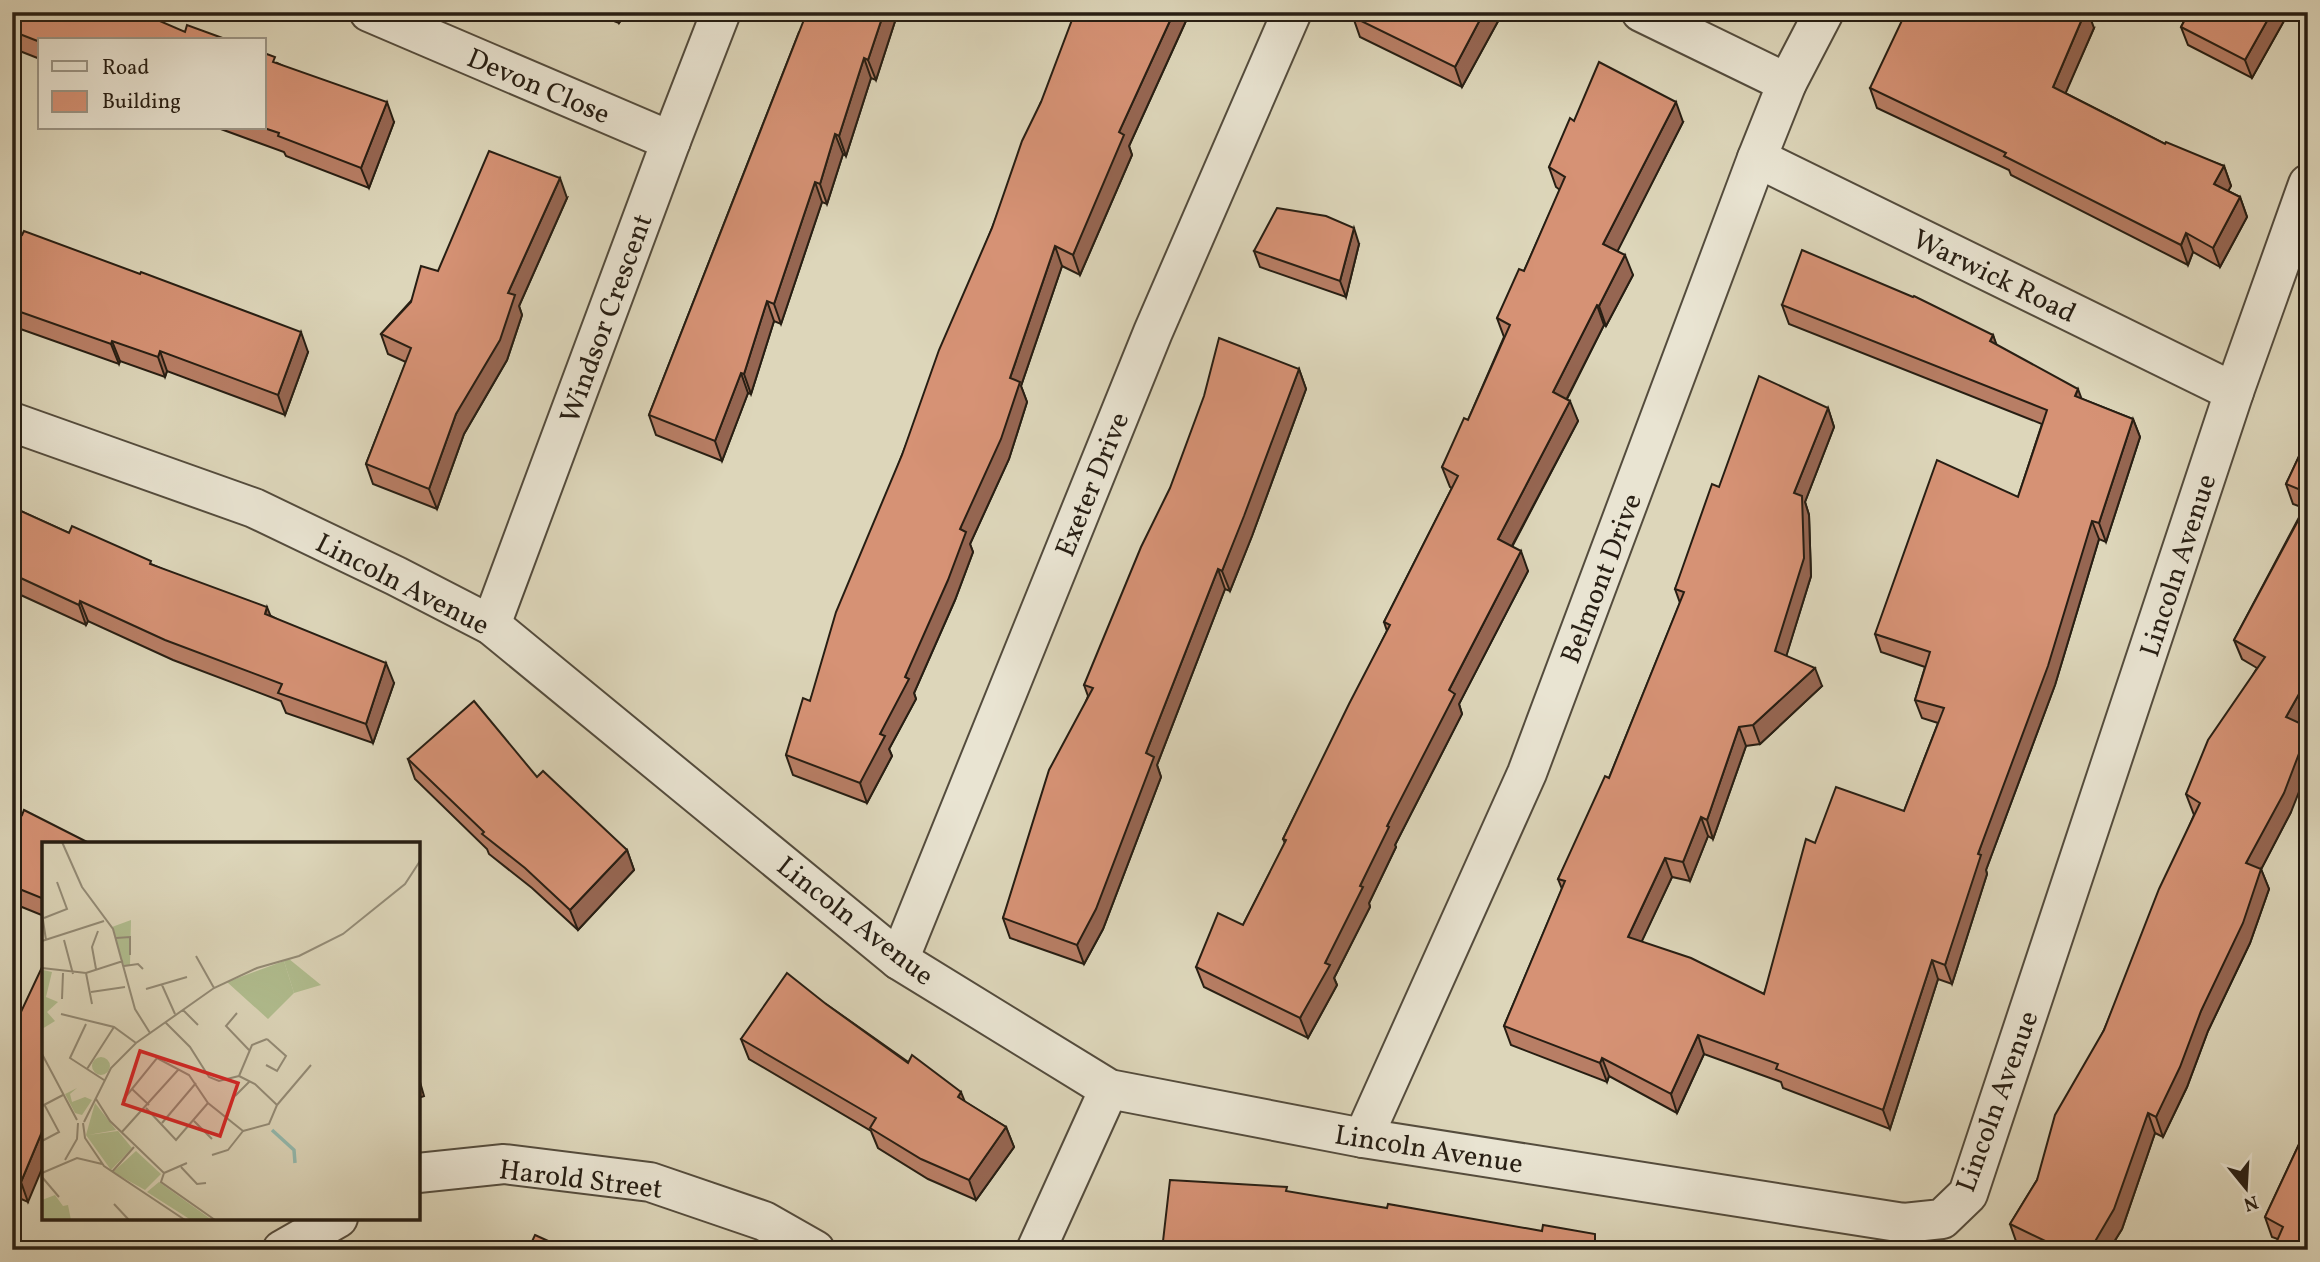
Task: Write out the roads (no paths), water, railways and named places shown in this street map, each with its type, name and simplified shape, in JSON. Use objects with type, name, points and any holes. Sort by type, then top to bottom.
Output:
[{"type":"street","name":"Devon Close","points":[[369,12],[671,141]]},
{"type":"street","name":"Windsor Crescent","points":[[491,625],[721,12]]},
{"type":"street","name":"Exeter Drive","points":[[899,960],[1153,332],[1292,12]]},
{"type":"street","points":[[1641,12],[1787,83]]},
{"type":"street","name":"Belmont Drive","points":[[1363,1138],[1527,773],[1757,158],[1787,83],[1824,12]]},
{"type":"street","name":"Warwick Road","points":[[1757,158],[2234,392]]},
{"type":"street","name":"Lincoln Avenue","points":[[12,422],[254,508],[491,625],[899,960],[1109,1089],[1363,1138],[1904,1223],[1942,1219],[1968,1194],[2234,392],[2308,184]]},
{"type":"street","points":[[1036,1250],[1109,1089]]},
{"type":"street","name":"Harold Street","points":[[420,1173],[504,1164],[650,1182],[764,1220],[815,1250]]},
{"type":"street","points":[[282,1250],[334,1220]]}]
